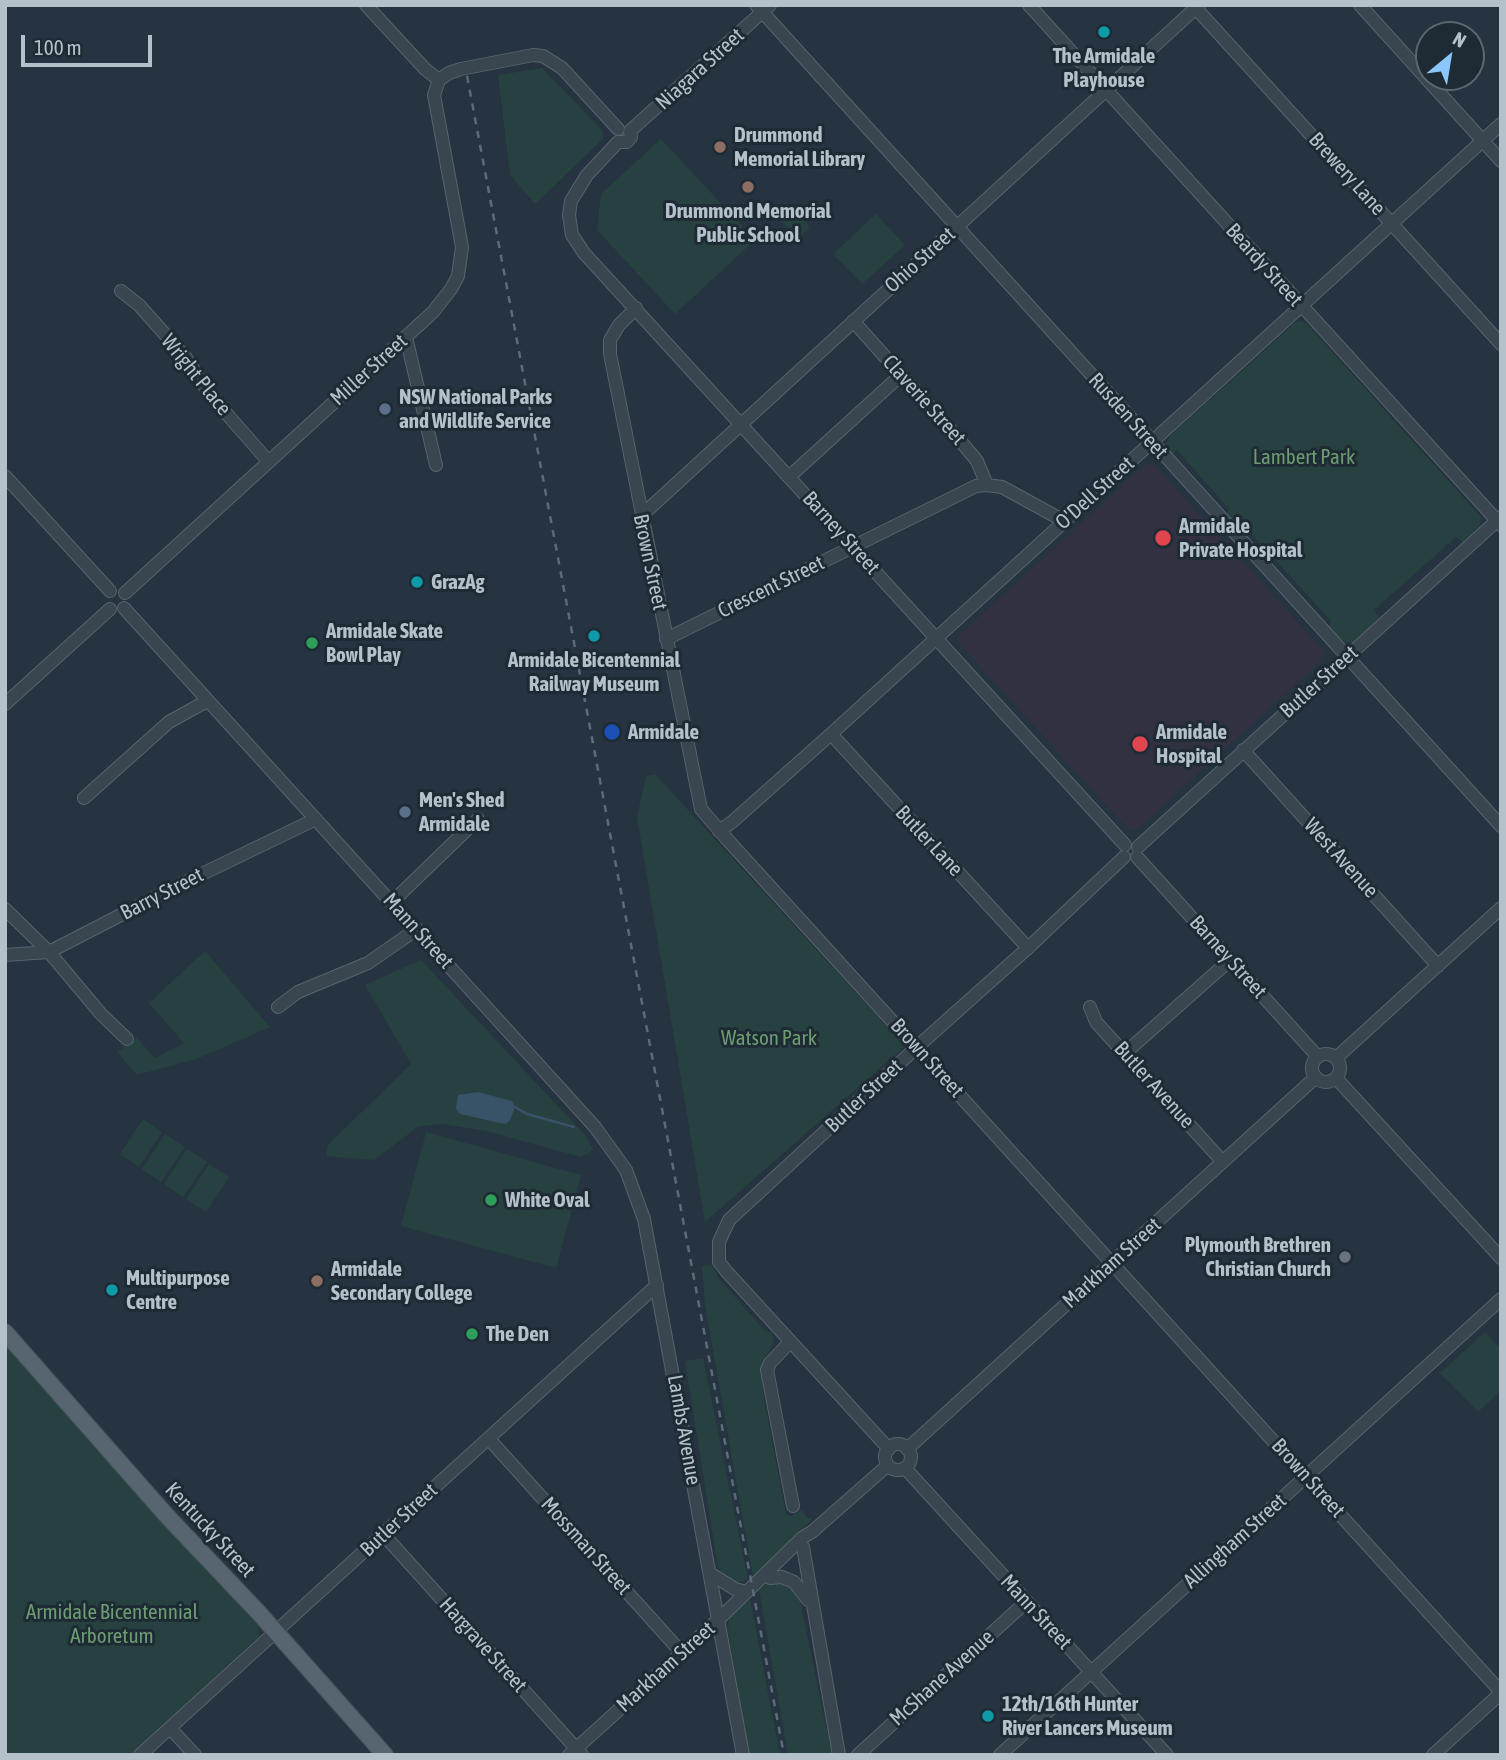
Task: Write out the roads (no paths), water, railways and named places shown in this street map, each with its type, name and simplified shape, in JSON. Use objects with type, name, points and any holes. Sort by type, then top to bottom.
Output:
[{"type":"main road","name":"Kentucky Street","points":[[5,1332],[167,1516],[385,1755]]},
{"type":"street","points":[[366,5],[425,69],[439,80],[461,69],[533,55],[543,57],[562,68],[622,134]]},
{"type":"street","name":"Beardy Street","points":[[1029,5],[1500,521]]},
{"type":"street","points":[[1360,5],[1501,161]]},
{"type":"street","name":"Ohio Street","points":[[641,516],[1196,6]]},
{"type":"street","name":"Brewery Lane","points":[[1196,6],[1501,344]]},
{"type":"street","name":"Niagara Street","points":[[569,215],[570,201],[575,190],[622,134],[763,8]]},
{"type":"street","name":"Rusden Street","points":[[763,8],[957,227],[1501,826]]},
{"type":"street","name":"Miller Street","points":[[125,593],[443,302],[458,276],[461,235],[434,95],[439,80]]},
{"type":"street","name":"O'Dell Street","points":[[719,831],[831,734],[1501,124]]},
{"type":"street","name":"Barney Street","points":[[569,215],[572,235],[584,253],[1318,1057]]},
{"type":"street","name":"Wright Place","points":[[121,291],[139,305],[186,358],[211,396],[269,461]]},
{"type":"street","name":"Brown Street","points":[[636,308],[619,325],[610,340],[610,354],[701,808],[1501,1692]]},
{"type":"street","name":"Claverie Street","points":[[853,321],[977,461],[987,485]]},
{"type":"street","points":[[406,337],[436,465]]},
{"type":"street","points":[[790,476],[901,374]]},
{"type":"street","points":[[5,476],[110,591]]},
{"type":"street","points":[[987,485],[1002,487],[1064,521]]},
{"type":"street","name":"Crescent Street","points":[[666,639],[966,489],[987,485]]},
{"type":"street","name":"Butler Street","points":[[790,1342],[719,1262],[719,1242],[729,1220],[1346,657],[1500,521]]},
{"type":"street","points":[[110,591],[118,589],[125,593],[128,601],[124,608],[117,611],[110,609]]},
{"type":"street","points":[[110,591],[106,600],[110,609]]},
{"type":"street","name":"Mann Street","points":[[124,608],[417,929],[612,1149],[625,1170],[641,1210],[657,1285]]},
{"type":"street","points":[[5,704],[110,609]]},
{"type":"street","points":[[84,798],[169,722],[207,701]]},
{"type":"street","name":"Butler Lane","points":[[831,734],[1028,948]]},
{"type":"street","name":"West Avenue","points":[[1243,751],[1438,966]]},
{"type":"street","name":"Barry Street","points":[[5,955],[49,952],[316,819]]},
{"type":"street","points":[[392,902],[478,819]]},
{"type":"street","points":[[1336,1058],[1501,908]]},
{"type":"street","points":[[5,909],[49,952],[127,1039]]},
{"type":"street","points":[[278,1007],[298,992],[368,963],[417,929]]},
{"type":"street","points":[[1125,1052],[1230,960]]},
{"type":"street","name":"Butler Avenue","points":[[1090,1007],[1096,1023],[1222,1161]]},
{"type":"street","points":[[1327,1054],[1336,1058],[1340,1068],[1336,1078],[1325,1082],[1316,1077],[1312,1067],[1318,1057],[1327,1054]]},
{"type":"street","name":"Markham Street","points":[[907,1449],[1316,1077]]},
{"type":"street","points":[[1336,1078],[1501,1258]]},
{"type":"street","name":"Butler Street","points":[[140,1755],[657,1285]]},
{"type":"street","name":"Lambs Avenue","points":[[657,1285],[743,1755]]},
{"type":"street","name":"Allingham Street","points":[[1000,1755],[1501,1300]]},
{"type":"street","points":[[793,1506],[766,1370],[790,1342],[889,1449]]},
{"type":"street","name":"Mossman Street","points":[[489,1439],[682,1653]]},
{"type":"street","points":[[896,1445],[907,1449],[910,1461],[905,1468],[895,1470],[888,1465],[885,1455],[889,1449],[896,1445]]},
{"type":"street","name":"Markham Street","points":[[766,1578],[766,1571],[888,1465]]},
{"type":"street","name":"Mann Street","points":[[905,1468],[1167,1755]]},
{"type":"street","name":"Markham Street","points":[[575,1753],[747,1592],[803,1547],[813,1531]]},
{"type":"street","name":"Hargrave Street","points":[[384,1535],[575,1753]]},
{"type":"street","points":[[803,1547],[839,1755]]},
{"type":"street","points":[[711,1574],[735,1589],[747,1592]]},
{"type":"street","points":[[766,1578],[782,1577],[794,1582],[812,1606]]},
{"type":"street","name":"McShane Avenue","points":[[858,1755],[1026,1602]]},
{"type":"street","points":[[1433,1755],[1501,1692]]},
{"type":"street","points":[[170,1728],[195,1755]]},
{"type":"waterway","points":[[515,1107],[527,1114],[574,1127]]},
{"type":"railway","points":[[467,76],[784,1755]]},
{"type":"place","name":"The Armidale Playhouse","points":[[1104,32]]},
{"type":"place","name":"Drummond Memorial Library","points":[[720,147]]},
{"type":"place","name":"Drummond Memorial Public School","points":[[748,187]]},
{"type":"place","name":"NSW National Parks and Wildlife Service","points":[[385,409]]},
{"type":"place","name":"Armidale Private Hospital","points":[[1163,538]]},
{"type":"place","name":"GrazAg","points":[[417,582]]},
{"type":"place","name":"Armidale Bicentennial Railway Museum","points":[[594,636]]},
{"type":"place","name":"Armidale Skate Bowl Play","points":[[312,643]]},
{"type":"place","name":"Armidale","points":[[612,732]]},
{"type":"place","name":"Armidale Hospital","points":[[1140,744]]},
{"type":"place","name":"Men's Shed Armidale","points":[[405,812]]},
{"type":"place","name":"White Oval","points":[[491,1200]]},
{"type":"place","name":"Plymouth Brethren Christian Church","points":[[1345,1257]]},
{"type":"place","name":"Armidale Secondary College","points":[[317,1281]]},
{"type":"place","name":"Multipurpose Centre","points":[[112,1290]]},
{"type":"place","name":"The Den","points":[[472,1334]]},
{"type":"place","name":"12th/16th Hunter River Lancers Museum","points":[[988,1716]]},
{"type":"park label","name":"Lambert Park","points":[[1304,457]]},
{"type":"park label","name":"Watson Park","points":[[769,1038]]},
{"type":"park label","name":"Armidale Bicentennial Arboretum","points":[[112,1624]]}]
